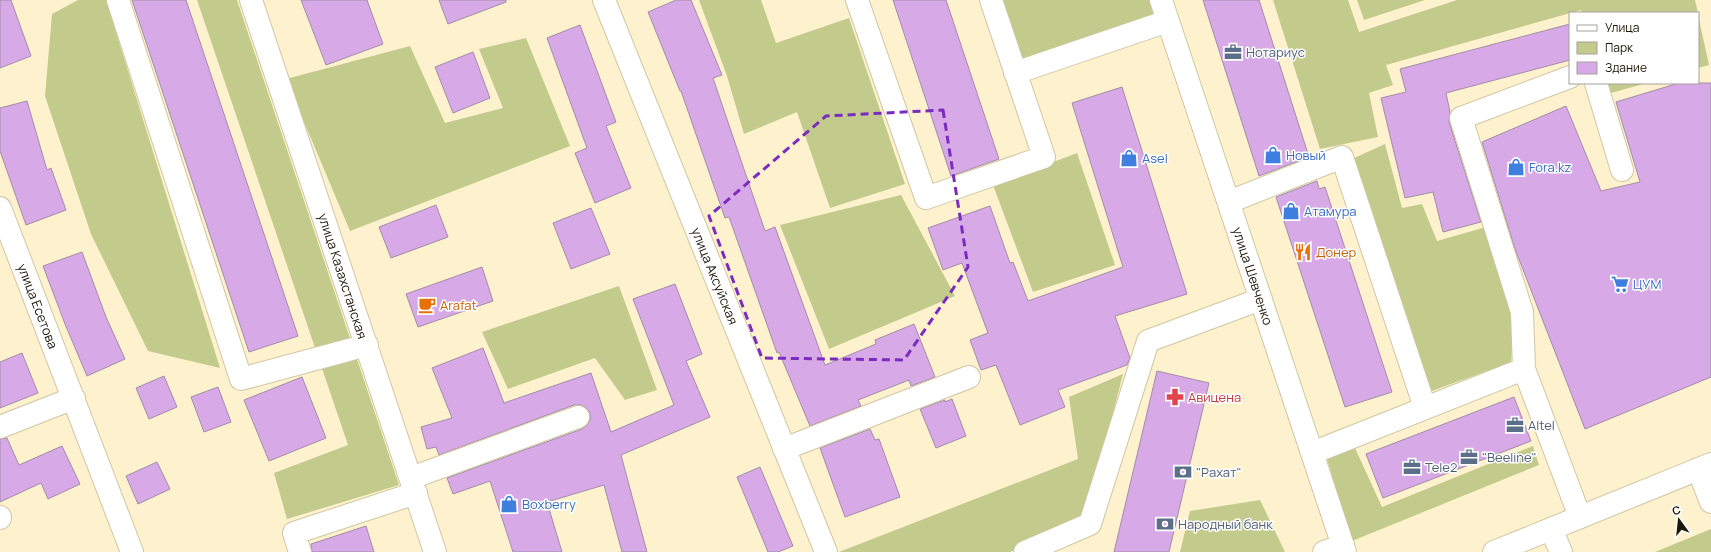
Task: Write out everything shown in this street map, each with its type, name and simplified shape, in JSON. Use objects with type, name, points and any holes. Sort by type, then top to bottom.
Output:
[{"type":"street","points":[[118,0],[241,379],[366,345]]},
{"type":"street","name":"улица Казахстанская","points":[[251,0],[436,552]]},
{"type":"street","name":"улица Аксуйская","points":[[604,0],[826,552]]},
{"type":"street","points":[[857,0],[926,198],[1044,157],[991,0]]},
{"type":"street","name":"улица Шевченко","points":[[1161,0],[1312,453],[1337,550]]},
{"type":"street","points":[[1015,73],[1168,21]]},
{"type":"street","points":[[1569,77],[1461,118],[1522,312],[1524,369],[1580,517]]},
{"type":"street","points":[[1596,84],[1622,170]]},
{"type":"street","points":[[1229,202],[1342,157],[1426,408]]},
{"type":"street","name":"улица Есетова","points":[[1,212],[74,398],[132,552]]},
{"type":"street","points":[[1026,552],[1090,524],[1148,341],[1261,299]]},
{"type":"street","points":[[1312,453],[1524,369]]},
{"type":"street","points":[[784,449],[969,377]]},
{"type":"street","points":[[0,427],[74,398]]},
{"type":"street","points":[[300,552],[294,533],[578,417]]},
{"type":"street","points":[[1494,552],[1704,467],[1711,502]]},
{"type":"street","points":[[1551,529],[1561,552]]},
{"type":"highlighted area","points":[[943,110],[968,267],[904,360],[762,358],[709,216],[826,116]]},
{"type":"green space","points":[[78,0],[106,0],[220,368],[148,351],[91,234],[45,96],[52,14]]},
{"type":"green space","points":[[197,0],[237,0],[399,485],[287,519],[274,473],[348,445]]},
{"type":"green space","points":[[699,0],[761,0],[776,43],[849,18],[905,184],[830,208],[797,112],[744,134],[727,76]]},
{"type":"green space","points":[[999,0],[1155,0],[1161,19],[1020,66]]},
{"type":"green space","points":[[1273,0],[1348,0],[1359,32],[1457,0],[1695,0],[1698,12],[1582,12],[1581,10],[1569,12],[1569,13],[1386,65],[1393,85],[1369,93],[1378,137],[1320,149]]},
{"type":"green space","points":[[1357,0],[1425,0],[1364,20]]},
{"type":"green space","points":[[1699,20],[1709,65],[1699,68]]},
{"type":"green space","points":[[526,38],[570,146],[350,231],[286,79],[410,46],[445,123],[503,108],[479,49]]},
{"type":"green space","points":[[1607,84],[1643,84],[1611,93]]},
{"type":"green space","points":[[1385,144],[1402,208],[1422,204],[1437,241],[1486,227],[1515,310],[1511,362],[1432,391],[1350,160]]},
{"type":"green space","points":[[1077,153],[1115,265],[1033,292],[993,185]]},
{"type":"green space","points":[[901,195],[955,296],[829,349],[780,225]]},
{"type":"green space","points":[[619,286],[657,390],[625,400],[595,358],[508,389],[482,332]]},
{"type":"green space","points":[[1123,374],[1085,521],[1010,552],[839,552],[1078,459],[1069,397]]},
{"type":"green space","points":[[1533,446],[1539,465],[1352,541],[1327,459],[1355,448],[1382,507]]},
{"type":"green space","points":[[1260,500],[1285,552],[1180,552],[1190,511]]},
{"type":"green space","points":[[1711,529],[1711,552],[1655,552]]},
{"type":"building","points":[[0,0],[11,0],[31,56],[0,68]]},
{"type":"building","points":[[132,0],[186,0],[298,336],[249,352]]},
{"type":"building","points":[[301,0],[367,0],[383,44],[326,65]]},
{"type":"building","points":[[439,0],[506,0],[506,2],[448,24]]},
{"type":"building","points":[[676,0],[691,0],[722,75],[713,78],[765,231],[775,227],[825,365],[876,344],[875,340],[914,324],[935,377],[911,386],[909,380],[858,400],[861,406],[810,426],[779,352],[777,353],[729,217],[725,218],[681,91],[648,12]]},
{"type":"building","points":[[893,0],[946,0],[999,159],[951,176]]},
{"type":"building","points":[[1203,0],[1259,0],[1309,157],[1259,176]]},
{"type":"building","points":[[1569,24],[1569,60],[1446,93],[1450,112],[1449,122],[1481,222],[1443,232],[1433,192],[1405,198],[1381,98],[1406,92],[1400,69]]},
{"type":"building","points":[[580,25],[616,122],[606,126],[631,188],[595,203],[575,153],[587,148],[547,38]]},
{"type":"building","points":[[473,52],[490,98],[453,113],[435,67]]},
{"type":"building","name":"ЦУМ","points":[[1711,83],[1711,377],[1585,429],[1515,249],[1482,142],[1566,106],[1601,191],[1640,182],[1616,102],[1676,84]]},
{"type":"building","points":[[1122,87],[1187,294],[1115,316],[1130,358],[1127,365],[1058,390],[1065,407],[1020,425],[996,365],[981,370],[970,340],[988,333],[962,263],[943,270],[928,228],[990,206],[1010,263],[1013,262],[1028,301],[1123,267],[1072,103]]},
{"type":"building","points":[[27,101],[47,170],[51,168],[66,210],[26,225],[0,151],[0,108]]},
{"type":"building","points":[[1317,181],[1319,189],[1325,187],[1392,392],[1345,407],[1276,197]]},
{"type":"building","points":[[436,205],[448,237],[391,258],[379,227]]},
{"type":"building","points":[[591,208],[610,254],[571,269],[553,223]]},
{"type":"building","points":[[82,252],[106,317],[125,359],[87,376],[43,266]]},
{"type":"building","points":[[482,267],[493,301],[418,327],[406,294]]},
{"type":"building","points":[[675,284],[702,354],[686,361],[710,417],[621,455],[647,552],[622,552],[604,485],[547,502],[562,552],[513,552],[490,481],[453,494],[447,478],[582,429],[590,420],[590,412],[581,405],[574,405],[439,455],[436,447],[427,449],[421,427],[452,418],[432,368],[483,348],[504,403],[591,373],[611,432],[674,405],[633,299]]},
{"type":"building","points":[[22,353],[38,393],[0,408],[0,362]]},
{"type":"building","points":[[1157,371],[1209,383],[1169,552],[1114,552]]},
{"type":"building","points":[[164,376],[177,407],[149,419],[136,388]]},
{"type":"building","points":[[302,377],[326,438],[269,461],[244,400]]},
{"type":"building","points":[[218,387],[231,422],[204,432],[191,397]]},
{"type":"building","points":[[1514,397],[1531,441],[1383,498],[1366,454]]},
{"type":"building","points":[[952,399],[966,436],[936,448],[920,409]]},
{"type":"building","points":[[870,429],[875,440],[879,439],[900,497],[845,517],[820,448]]},
{"type":"building","points":[[7,438],[19,465],[62,446],[80,484],[48,499],[41,483],[0,502],[0,439]]},
{"type":"building","points":[[157,462],[170,489],[138,504],[126,476]]},
{"type":"building","points":[[760,467],[793,546],[778,552],[768,552],[737,477]]},
{"type":"building","points":[[366,526],[374,552],[312,552],[311,544]]},
{"type":"place","name":"Нотариус","points":[[1233,52]]},
{"type":"place","name":"Новый","points":[[1273,155]]},
{"type":"place","name":"Asel","points":[[1129,158]]},
{"type":"place","name":"Fora.kz","points":[[1516,167]]},
{"type":"place","name":"Атамура","points":[[1291,211]]},
{"type":"place","name":"Донер","points":[[1303,252]]},
{"type":"place","name":"ЦУМ","points":[[1620,284]]},
{"type":"place","name":"Arafat","points":[[427,305]]},
{"type":"place","name":"Авицена","points":[[1175,397]]},
{"type":"place","name":"Altel","points":[[1515,425]]},
{"type":"place","name":"\"Beeline\"","points":[[1469,457]]},
{"type":"place","name":"Tele2","points":[[1412,467]]},
{"type":"place","name":"\"Рахат\"","points":[[1183,472]]},
{"type":"place","name":"Boxberry","points":[[509,504]]},
{"type":"place","name":"Народный банк","points":[[1165,524]]}]
